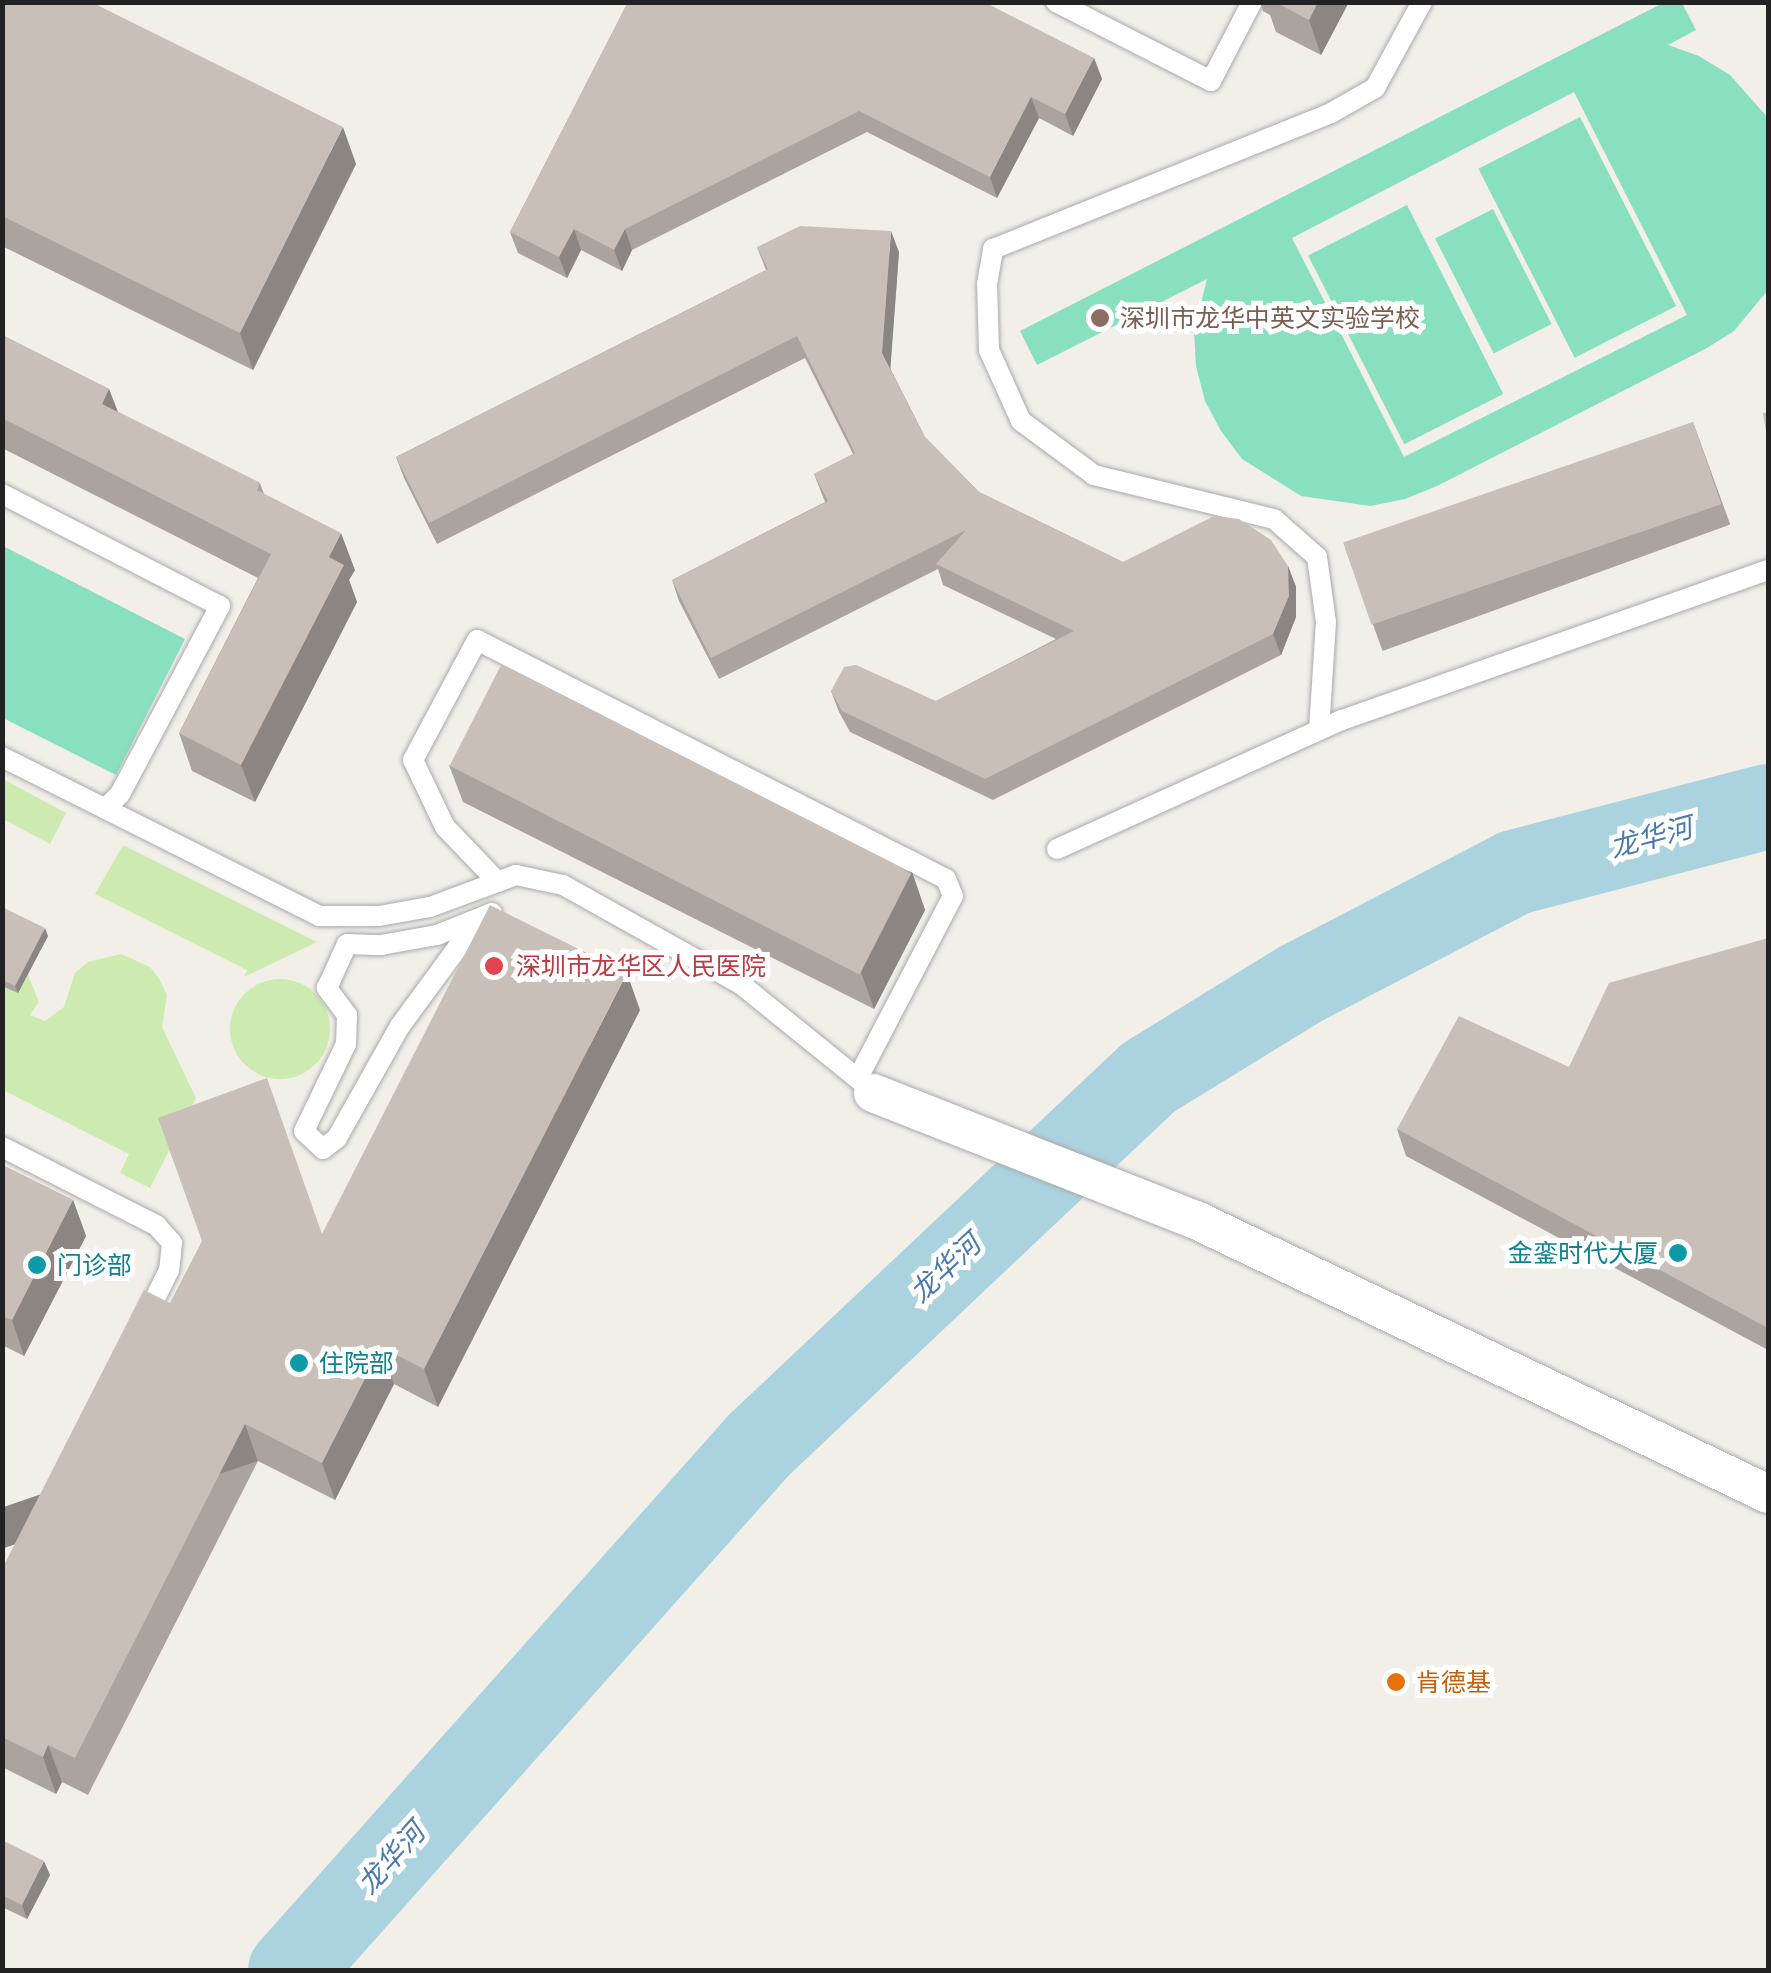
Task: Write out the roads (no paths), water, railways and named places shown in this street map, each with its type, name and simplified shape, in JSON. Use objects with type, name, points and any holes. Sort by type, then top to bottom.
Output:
[{"type":"street","points":[[866,1085],[918,1111],[1196,1220],[1768,1494]]},
{"type":"lane","points":[[1056,2],[1211,82],[1252,2]]},
{"type":"lane","points":[[1319,730],[1326,622],[1317,557],[1274,519],[1094,475],[1021,420],[989,350],[986,284],[993,249],[1330,113],[1375,88],[1422,2]]},
{"type":"lane","points":[[2,494],[220,606],[120,794],[105,809]]},
{"type":"lane","points":[[1056,849],[1319,730],[1768,570]]},
{"type":"lane","points":[[2,757],[319,916],[379,916],[430,908],[498,882],[516,875],[563,886],[742,985],[866,1085],[953,896],[946,879],[477,640],[412,760],[444,827],[498,882]]},
{"type":"lane","points":[[492,914],[458,947],[400,1026],[337,1138],[323,1149],[304,1131],[346,1044],[347,1015],[328,988],[347,944],[381,945],[438,935],[492,914]]},
{"type":"lane","points":[[2,1147],[156,1224],[172,1243],[169,1270],[136,1336]]},
{"type":"waterway","name":"龙华河","points":[[290,1970],[759,1444],[1148,1077],[1301,983],[1514,872],[1768,806]]},
{"type":"place","name":"深圳市龙华中英文实验学校","points":[[1100,318]]},
{"type":"place","name":"深圳市龙华区人民医院","points":[[494,966]]},
{"type":"place","name":"金銮时代大厦","points":[[1678,1253]]},
{"type":"place","name":"门诊部","points":[[37,1265]]},
{"type":"place","name":"住院部","points":[[299,1363]]},
{"type":"place","name":"肯德基","points":[[1396,1682]]}]
